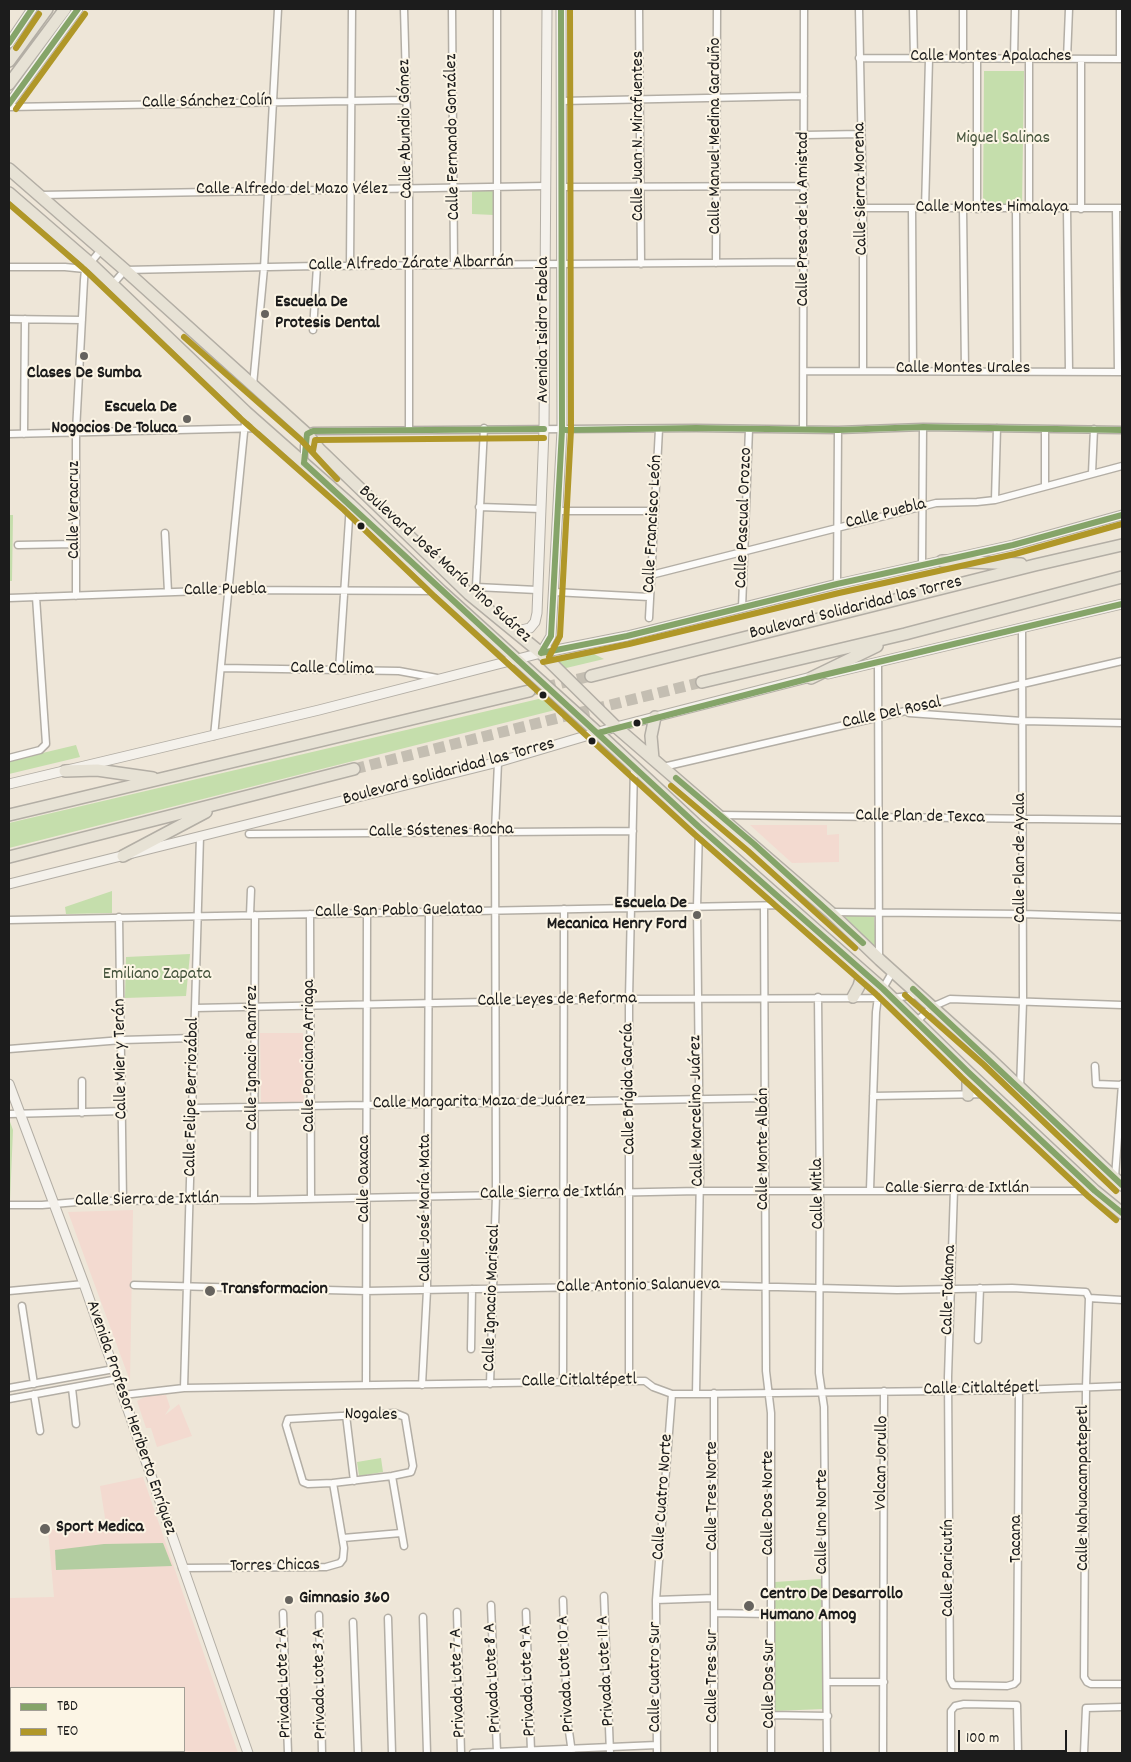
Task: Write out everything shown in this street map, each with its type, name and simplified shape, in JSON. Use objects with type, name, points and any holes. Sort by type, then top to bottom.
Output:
[{"type":"highway","points":[[9,61],[47,9]]},
{"type":"highway","points":[[9,84],[65,9]]},
{"type":"highway","name":"Boulevard José María Pino Suárez","points":[[9,169],[125,270],[307,434],[319,449],[469,594],[541,653],[586,700],[616,727],[830,912],[1118,1182]]},
{"type":"highway","name":"Boulevard José María Pino Suárez","points":[[9,193],[87,266],[113,284],[246,412],[350,504],[441,591],[518,659],[699,827],[790,905],[1095,1191],[1122,1213]]},
{"type":"highway","name":"Boulevard Solidaridad las Torres","points":[[591,676],[1035,564],[1122,545]]},
{"type":"highway","points":[[942,561],[1035,564]]},
{"type":"highway","name":"Boulevard Solidaridad las Torres","points":[[702,682],[905,634],[1122,577]]},
{"type":"highway","points":[[811,678],[905,634]]},
{"type":"highway","points":[[9,816],[529,691]]},
{"type":"highway","points":[[655,718],[651,736],[658,763]]},
{"type":"highway","name":"Boulevard Solidaridad las Torres","points":[[9,857],[354,769]]},
{"type":"highway","points":[[65,771],[97,770],[148,778],[175,776]]},
{"type":"highway","points":[[123,856],[195,817],[237,799]]},
{"type":"highway","points":[[853,997],[863,972]]},
{"type":"highway","points":[[968,1072],[968,1095]]},
{"type":"main road","points":[[9,42],[32,9]]},
{"type":"main road","points":[[9,105],[78,9]]},
{"type":"main road","name":"Avenida Isidro Fabela","points":[[510,628],[525,630],[536,622],[544,429],[547,9]]},
{"type":"main road","name":"Avenida Isidro Fabela","points":[[541,653],[551,636],[562,430],[563,187],[561,9]]},
{"type":"main road","name":"Boulevard Solidaridad las Torres","points":[[9,784],[214,736],[541,653],[627,636],[837,584],[942,561],[1122,515]]},
{"type":"main road","name":"Boulevard Solidaridad las Torres","points":[[9,884],[498,762],[616,727],[811,678],[1122,604]]},
{"type":"main road","name":"Avenida Profesor Heriberto Enríquez","points":[[9,1084],[84,1284],[248,1753]]},
{"type":"street","points":[[253,385],[264,268],[278,9]]},
{"type":"street","points":[[350,266],[352,9]]},
{"type":"street","name":"Calle Abundio Gómez","points":[[404,9],[409,190],[409,429]]},
{"type":"street","name":"Calle Fernando González","points":[[452,9],[455,187],[454,266]]},
{"type":"street","points":[[497,9],[497,264]]},
{"type":"street","name":"Calle Juan N. Mirafuentes","points":[[639,9],[641,264]]},
{"type":"street","name":"Calle Manuel Medina Garduño","points":[[716,263],[718,187],[717,9]]},
{"type":"street","name":"Calle Presa de la Amistad","points":[[803,429],[805,262],[804,9]]},
{"type":"street","name":"Calle Sierra Morena","points":[[859,9],[863,208],[863,370]]},
{"type":"street","points":[[913,9],[914,58]]},
{"type":"street","points":[[963,9],[963,59]]},
{"type":"street","points":[[1014,59],[1015,9]]},
{"type":"street","points":[[1067,59],[1068,9]]},
{"type":"street","points":[[1120,9],[1121,59]]},
{"type":"street","name":"Calle Montes Apalaches","points":[[859,58],[1121,59]]},
{"type":"street","points":[[926,209],[929,58]]},
{"type":"street","points":[[977,59],[977,209]]},
{"type":"street","points":[[1029,209],[1030,59]]},
{"type":"street","points":[[1081,59],[1081,209]]},
{"type":"street","points":[[561,101],[804,96]]},
{"type":"street","name":"Calle Sánchez Colín","points":[[9,105],[406,100]]},
{"type":"street","points":[[805,135],[861,134]]},
{"type":"street","name":"Calle Alfredo del Mazo Vélez","points":[[40,195],[268,190],[409,190],[455,187],[545,186]]},
{"type":"street","points":[[563,187],[805,186]]},
{"type":"street","name":"Calle Montes Himalaya","points":[[863,208],[1016,210],[1119,208]]},
{"type":"street","points":[[1119,208],[1120,372]]},
{"type":"street","points":[[912,209],[913,370]]},
{"type":"street","points":[[963,209],[965,370]]},
{"type":"street","points":[[1067,209],[1069,371]]},
{"type":"street","points":[[1016,210],[1017,371]]},
{"type":"street","points":[[9,267],[87,266],[101,250]]},
{"type":"street","name":"Calle Alfredo Zárate Albarrán","points":[[125,270],[546,263],[805,262]]},
{"type":"street","name":"Calle Veracruz","points":[[76,596],[76,432],[87,266]]},
{"type":"street","points":[[313,330],[317,266]]},
{"type":"street","points":[[113,284],[125,270]]},
{"type":"street","points":[[9,319],[82,320]]},
{"type":"street","points":[[24,434],[25,319]]},
{"type":"street","name":"Calle Montes Urales","points":[[804,371],[965,370],[1120,372]]},
{"type":"street","points":[[214,736],[230,590],[246,412]]},
{"type":"street","points":[[9,434],[264,427]]},
{"type":"street","points":[[304,463],[304,446],[307,434],[312,431],[484,428],[562,430],[838,430],[923,427],[1122,430]]},
{"type":"street","points":[[922,565],[923,427]]},
{"type":"street","points":[[484,428],[476,587],[537,590]]},
{"type":"street","points":[[995,500],[997,428]]},
{"type":"street","name":"Calle Francisco León","points":[[648,618],[659,429]]},
{"type":"street","name":"Calle Pascual Orozco","points":[[742,608],[748,429]]},
{"type":"street","points":[[1044,486],[1045,429]]},
{"type":"street","points":[[1092,473],[1094,429]]},
{"type":"street","points":[[837,584],[838,430]]},
{"type":"street","name":"Calle Puebla","points":[[651,575],[921,506],[936,503],[995,500],[1122,466]]},
{"type":"street","points":[[339,670],[350,504]]},
{"type":"street","points":[[480,507],[541,509]]},
{"type":"street","points":[[558,511],[655,511]]},
{"type":"street","points":[[165,533],[168,592]]},
{"type":"street","points":[[18,545],[76,544]]},
{"type":"street","name":"Calle Puebla","points":[[9,598],[230,590],[441,591]]},
{"type":"street","points":[[554,592],[649,596]]},
{"type":"street","points":[[9,758],[40,750],[44,748],[46,740],[36,597]]},
{"type":"street","name":"Calle Plan de Ayala","points":[[1020,1089],[1023,1002],[1021,818],[1022,628]]},
{"type":"street","name":"Calle Del Rosal","points":[[658,763],[903,712],[1122,660]]},
{"type":"street","points":[[878,662],[878,912],[880,960]]},
{"type":"street","name":"Calle Colima","points":[[222,668],[399,671],[441,679]]},
{"type":"street","points":[[903,712],[1022,721],[1122,723]]},
{"type":"street","name":"Calle Ignacio Mariscal","points":[[490,1384],[496,1194],[495,831],[498,762]]},
{"type":"street","name":"Calle Brígida García","points":[[630,1380],[629,999],[634,767]]},
{"type":"street","name":"Calle Plan de Texca","points":[[718,814],[878,818],[1122,820]]},
{"type":"street","name":"Calle Marcelino Juárez","points":[[696,1394],[699,1191],[697,907],[699,827]]},
{"type":"street","name":"Calle Sóstenes Rocha","points":[[249,834],[633,830]]},
{"type":"street","name":"Calle Felipe Berriozábal","points":[[184,1388],[200,836]]},
{"type":"street","name":"Calle Ignacio Ramírez","points":[[251,890],[254,1006],[254,1200]]},
{"type":"street","name":"Calle San Pablo Guelatao","points":[[9,920],[790,905]]},
{"type":"street","name":"Calle Monte Albán","points":[[764,906],[766,1371],[769,1392]]},
{"type":"street","points":[[563,1382],[562,1002],[564,909]]},
{"type":"street","name":"Calle José María Mata","points":[[422,1385],[427,1290],[429,912]]},
{"type":"street","points":[[830,912],[1122,917]]},
{"type":"street","name":"Calle Oaxaca","points":[[366,1386],[367,913]]},
{"type":"street","name":"Calle Ponciano Arriaga","points":[[310,914],[311,1199]]},
{"type":"street","name":"Calle Mier y Terán","points":[[119,917],[123,1201]]},
{"type":"street","points":[[870,1190],[873,1096],[884,995],[893,971]]},
{"type":"street","name":"Calle Leyes de Reforma","points":[[195,1008],[919,995]]},
{"type":"street","name":"Calle Mitla","points":[[818,997],[819,1373],[822,1391]]},
{"type":"street","points":[[916,1022],[932,1008],[950,999],[1122,1005]]},
{"type":"street","points":[[9,1049],[122,1040],[194,1038]]},
{"type":"street","points":[[1095,1066],[1096,1084],[1122,1085],[1118,1182]]},
{"type":"street","points":[[82,1081],[82,1113]]},
{"type":"street","points":[[873,1096],[991,1094]]},
{"type":"street","name":"Calle Margarita Maza de Juárez","points":[[193,1108],[765,1098]]},
{"type":"street","points":[[9,1114],[123,1111]]},
{"type":"street","name":"Calle Sierra de Ixtlán","points":[[9,1205],[123,1201],[765,1190],[954,1189],[1095,1191]]},
{"type":"street","name":"Calle Takama","points":[[949,1390],[950,1289],[954,1189]]},
{"type":"street","points":[[9,1291],[84,1284]]},
{"type":"street","name":"Calle Antonio Salanueva","points":[[134,1284],[365,1290],[698,1285],[980,1288],[1079,1291],[1088,1296],[1122,1300]]},
{"type":"street","points":[[978,1340],[980,1288]]},
{"type":"street","points":[[472,1289],[472,1349]]},
{"type":"street","name":"Calle Nahuacampatepetl","points":[[1088,1296],[1084,1677],[1086,1682],[1122,1684]]},
{"type":"street","points":[[22,1306],[34,1384]]},
{"type":"street","points":[[9,1388],[114,1369]]},
{"type":"street","points":[[9,1399],[118,1380]]},
{"type":"street","name":"Calle Citlaltépetl","points":[[123,1395],[184,1388],[630,1380],[645,1381],[653,1387],[672,1394],[1019,1390],[1122,1386]]},
{"type":"street","points":[[72,1388],[76,1424]]},
{"type":"street","name":"Calle Paricutín","points":[[949,1390],[950,1681],[955,1686],[1012,1685]]},
{"type":"street","name":"Tacana","points":[[1012,1685],[1016,1682],[1018,1670],[1019,1390]]},
{"type":"street","name":"Calle Uno Norte","points":[[822,1391],[828,1716],[827,1753]]},
{"type":"street","name":"Volcan Jorullo","points":[[883,1753],[882,1534],[884,1391]]},
{"type":"street","name":"Calle Dos Norte","points":[[769,1392],[770,1614]]},
{"type":"street","name":"Calle Tres Norte","points":[[714,1393],[714,1598]]},
{"type":"street","points":[[34,1394],[40,1431]]},
{"type":"street","name":"Calle Cuatro Norte","points":[[656,1600],[672,1394]]},
{"type":"street","name":"Nogales","points":[[333,1483],[308,1484],[303,1482],[286,1422],[293,1417],[403,1414],[413,1469],[407,1473],[392,1476]]},
{"type":"street","points":[[346,1415],[354,1481]]},
{"type":"street","points":[[401,1533],[343,1538],[333,1483],[392,1476],[404,1546]]},
{"type":"street","name":"Torres Chicas","points":[[182,1568],[334,1566],[343,1559],[343,1538]]},
{"type":"street","name":"Privada Lote 11 A","points":[[604,1596],[610,1750]]},
{"type":"street","points":[[656,1600],[714,1598]]},
{"type":"street","name":"Calle Tres Sur","points":[[714,1598],[714,1753]]},
{"type":"street","name":"Privada Lote 10 A","points":[[562,1600],[567,1717],[572,1751]]},
{"type":"street","name":"Calle Cuatro Sur","points":[[656,1600],[657,1753]]},
{"type":"street","name":"Privada Lote 8 A","points":[[490,1604],[501,1752]]},
{"type":"street","name":"Privada Lote 7 A","points":[[457,1612],[461,1753]]},
{"type":"street","name":"Privada Lote 9 A","points":[[526,1612],[535,1751]]},
{"type":"street","name":"Privada Lote 2 A","points":[[282,1613],[288,1753]]},
{"type":"street","points":[[714,1613],[770,1614]]},
{"type":"street","name":"Calle Dos Sur","points":[[770,1614],[771,1753]]},
{"type":"street","name":"Privada Lote 3 A","points":[[319,1616],[322,1753]]},
{"type":"street","points":[[423,1617],[427,1753]]},
{"type":"street","points":[[388,1618],[392,1753]]},
{"type":"street","points":[[353,1622],[358,1753]]},
{"type":"street","points":[[827,1682],[884,1682]]},
{"type":"street","points":[[950,1753],[951,1711],[959,1704],[1016,1705],[1018,1753]]},
{"type":"street","points":[[1084,1753],[1084,1714],[1088,1707],[1122,1708]]},
{"type":"street","points":[[771,1715],[828,1716]]},
{"type":"street","points":[[473,1753],[610,1750],[657,1745]]},
{"type":"shaded area","points":[[750,825],[827,825],[827,835],[839,834],[839,862],[792,863]]},
{"type":"shaded area","points":[[260,1033],[303,1033],[304,1102],[261,1103]]},
{"type":"shaded area","points":[[133,1210],[130,1381],[68,1212]]},
{"type":"shaded area","points":[[148,1395],[166,1395],[170,1407],[165,1415],[179,1404],[192,1436],[157,1447],[151,1428],[146,1428],[137,1401]]},
{"type":"shaded area","points":[[143,1477],[238,1753],[102,1753],[185,1752],[185,1687],[10,1687],[9,1699],[9,1598],[54,1597],[48,1530],[106,1524],[100,1486]]},
{"type":"green space","name":"Miguel Salinas","points":[[984,71],[1024,71],[1022,208],[983,208]]},
{"type":"green space","points":[[494,190],[494,215],[472,214],[472,191]]},
{"type":"green space","points":[[9,515],[13,515],[12,581],[9,581]]},
{"type":"green space","points":[[590,652],[604,659],[562,669],[558,660]]},
{"type":"green space","points":[[547,697],[559,709],[9,848],[9,823]]},
{"type":"green space","points":[[76,745],[80,757],[9,774],[9,761]]},
{"type":"green space","points":[[112,891],[112,913],[66,914],[65,907]]},
{"type":"green space","points":[[843,915],[874,916],[876,948]]},
{"type":"green space","name":"Emiliano Zapata","points":[[190,954],[186,996],[125,998],[126,957]]},
{"type":"green space","points":[[9,1119],[13,1130],[10,1201],[9,1201]]},
{"type":"green space","points":[[381,1458],[383,1472],[359,1476],[357,1462]]},
{"type":"green space","points":[[163,1543],[172,1566],[56,1570],[55,1550],[104,1544]]},
{"type":"green space","points":[[821,1579],[823,1709],[775,1711],[775,1582]]},
{"type":"tunnel","points":[[529,691],[591,676]]},
{"type":"tunnel","points":[[354,769],[702,682]]},
{"type":"transit line","name":"TBD","points":[[9,43],[32,9]]},
{"type":"transit line","name":"TBD","points":[[9,104],[78,9]]},
{"type":"transit line","name":"TBD","points":[[541,653],[551,636],[562,430],[561,9]]},
{"type":"transit line","name":"TEO","points":[[549,657],[560,636],[571,430],[570,9]]},
{"type":"transit line","name":"TEO","points":[[16,48],[39,14]]},
{"type":"transit line","name":"TEO","points":[[16,109],[85,14]]},
{"type":"transit line","name":"TEO","points":[[9,204],[84,269],[240,418],[344,510],[435,597],[693,833],[877,995],[962,1078],[1116,1220]]},
{"type":"transit line","name":"TEO","points":[[184,337],[301,440],[337,479]]},
{"type":"transit line","name":"TBD","points":[[562,430],[696,428],[838,430],[923,427],[1122,430]]},
{"type":"transit line","name":"TBD","points":[[304,463],[307,434],[313,431],[544,429]]},
{"type":"transit line","name":"TEO","points":[[313,451],[315,440],[544,438]]},
{"type":"transit line","name":"TBD","points":[[304,463],[699,827],[883,989],[968,1072],[1095,1191],[1122,1213]]},
{"type":"transit line","name":"TBD","points":[[541,653],[627,636],[837,584],[1013,545],[1122,515]]},
{"type":"transit line","name":"TEO","points":[[543,662],[629,644],[839,593],[1015,554],[1122,524]]},
{"type":"transit line","name":"TBD","points":[[598,733],[811,678],[1122,604]]},
{"type":"transit line","name":"TBD","points":[[676,778],[754,844],[863,943]]},
{"type":"transit line","name":"TEO","points":[[671,786],[748,851],[855,948]]},
{"type":"transit line","name":"TBD","points":[[913,989],[1122,1185]]},
{"type":"transit line","name":"TEO","points":[[905,995],[984,1065],[1116,1191]]},
{"type":"place","name":"Escuela De Protesis Dental","points":[[265,314]]},
{"type":"place","name":"Clases De Sumba","points":[[84,356]]},
{"type":"place","name":"Escuela De Nogocios De Toluca","points":[[187,419]]},
{"type":"place","name":"Escuela De Mecanica Henry Ford","points":[[697,915]]},
{"type":"place","name":"Transformacion","points":[[210,1291]]},
{"type":"place","name":"Sport Medica","points":[[45,1529]]},
{"type":"place","name":"Gimnasio 360","points":[[289,1600]]},
{"type":"place","name":"Centro De Desarrollo Humano Amog","points":[[749,1606]]}]
